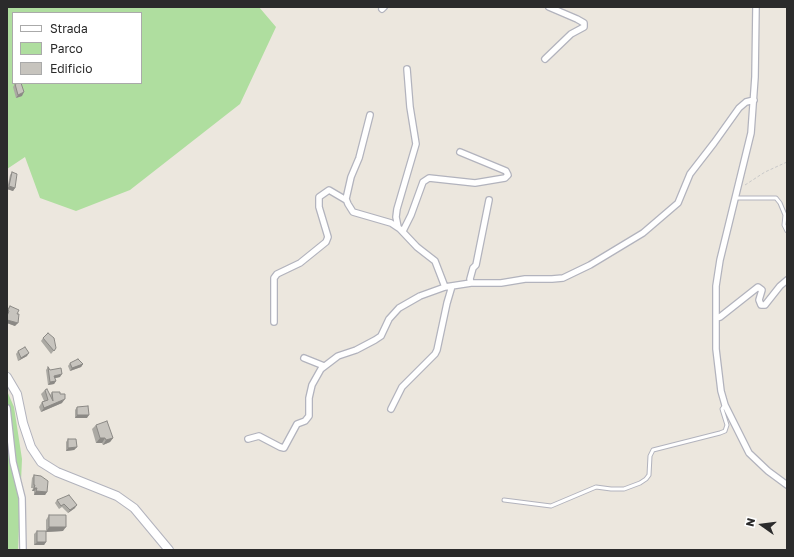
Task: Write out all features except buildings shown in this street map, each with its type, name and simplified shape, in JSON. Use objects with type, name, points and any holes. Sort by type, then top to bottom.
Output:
[{"type":"street","points":[[545,59],[571,34],[584,27],[584,23],[578,19],[549,7]]},
{"type":"street","points":[[756,7],[756,77],[751,133],[720,260],[716,286],[716,349],[721,392],[725,405],[750,452],[768,471],[787,485]]},
{"type":"street","points":[[400,229],[396,217],[397,209],[416,144],[410,107],[407,69]]},
{"type":"street","points":[[248,439],[260,436],[284,448],[297,424],[305,421],[309,416],[309,398],[312,385],[321,369],[338,356],[356,350],[375,340],[380,336],[389,319],[399,308],[420,296],[445,287],[471,283],[501,283],[524,279],[563,278],[590,265],[643,233],[678,203],[690,174],[739,108],[746,102],[754,100]]},
{"type":"street","points":[[346,200],[351,177],[359,158],[370,116]]},
{"type":"street","points":[[400,229],[411,215],[422,182],[429,178],[474,183],[505,178],[508,175],[506,171],[460,152]]},
{"type":"street","points":[[274,322],[274,278],[277,274],[300,263],[326,242],[328,236],[319,207],[319,197],[330,190],[346,200],[353,212],[391,223],[400,229],[417,247],[435,260],[445,287]]},
{"type":"street","points":[[471,283],[470,279],[476,265],[489,200]]},
{"type":"street","points":[[716,318],[720,317],[758,287],[762,290],[759,300],[761,305],[765,305],[780,286],[787,280]]},
{"type":"street","points":[[391,408],[402,387],[437,350],[452,286]]},
{"type":"street","points":[[304,358],[324,366]]},
{"type":"street","points":[[7,377],[17,394],[23,423],[30,446],[41,462],[57,472],[117,496],[134,508],[169,550]]},
{"type":"street","points":[[7,408],[13,462],[22,498],[23,550]]},
{"type":"lane","points":[[735,198],[776,198],[785,214],[784,225],[787,231]]},
{"type":"lane","points":[[504,500],[551,506],[596,487],[624,489],[640,483],[649,475],[650,456],[653,450],[725,431],[727,425],[722,409],[725,405]]},
{"type":"path","points":[[737,189],[765,172],[787,162]]},
{"type":"green space","points":[[7,7],[259,7],[276,27],[240,104],[130,190],[76,211],[40,198],[25,157],[7,169]]},
{"type":"green space","points":[[7,391],[14,407],[22,459],[18,550],[7,550]]}]
